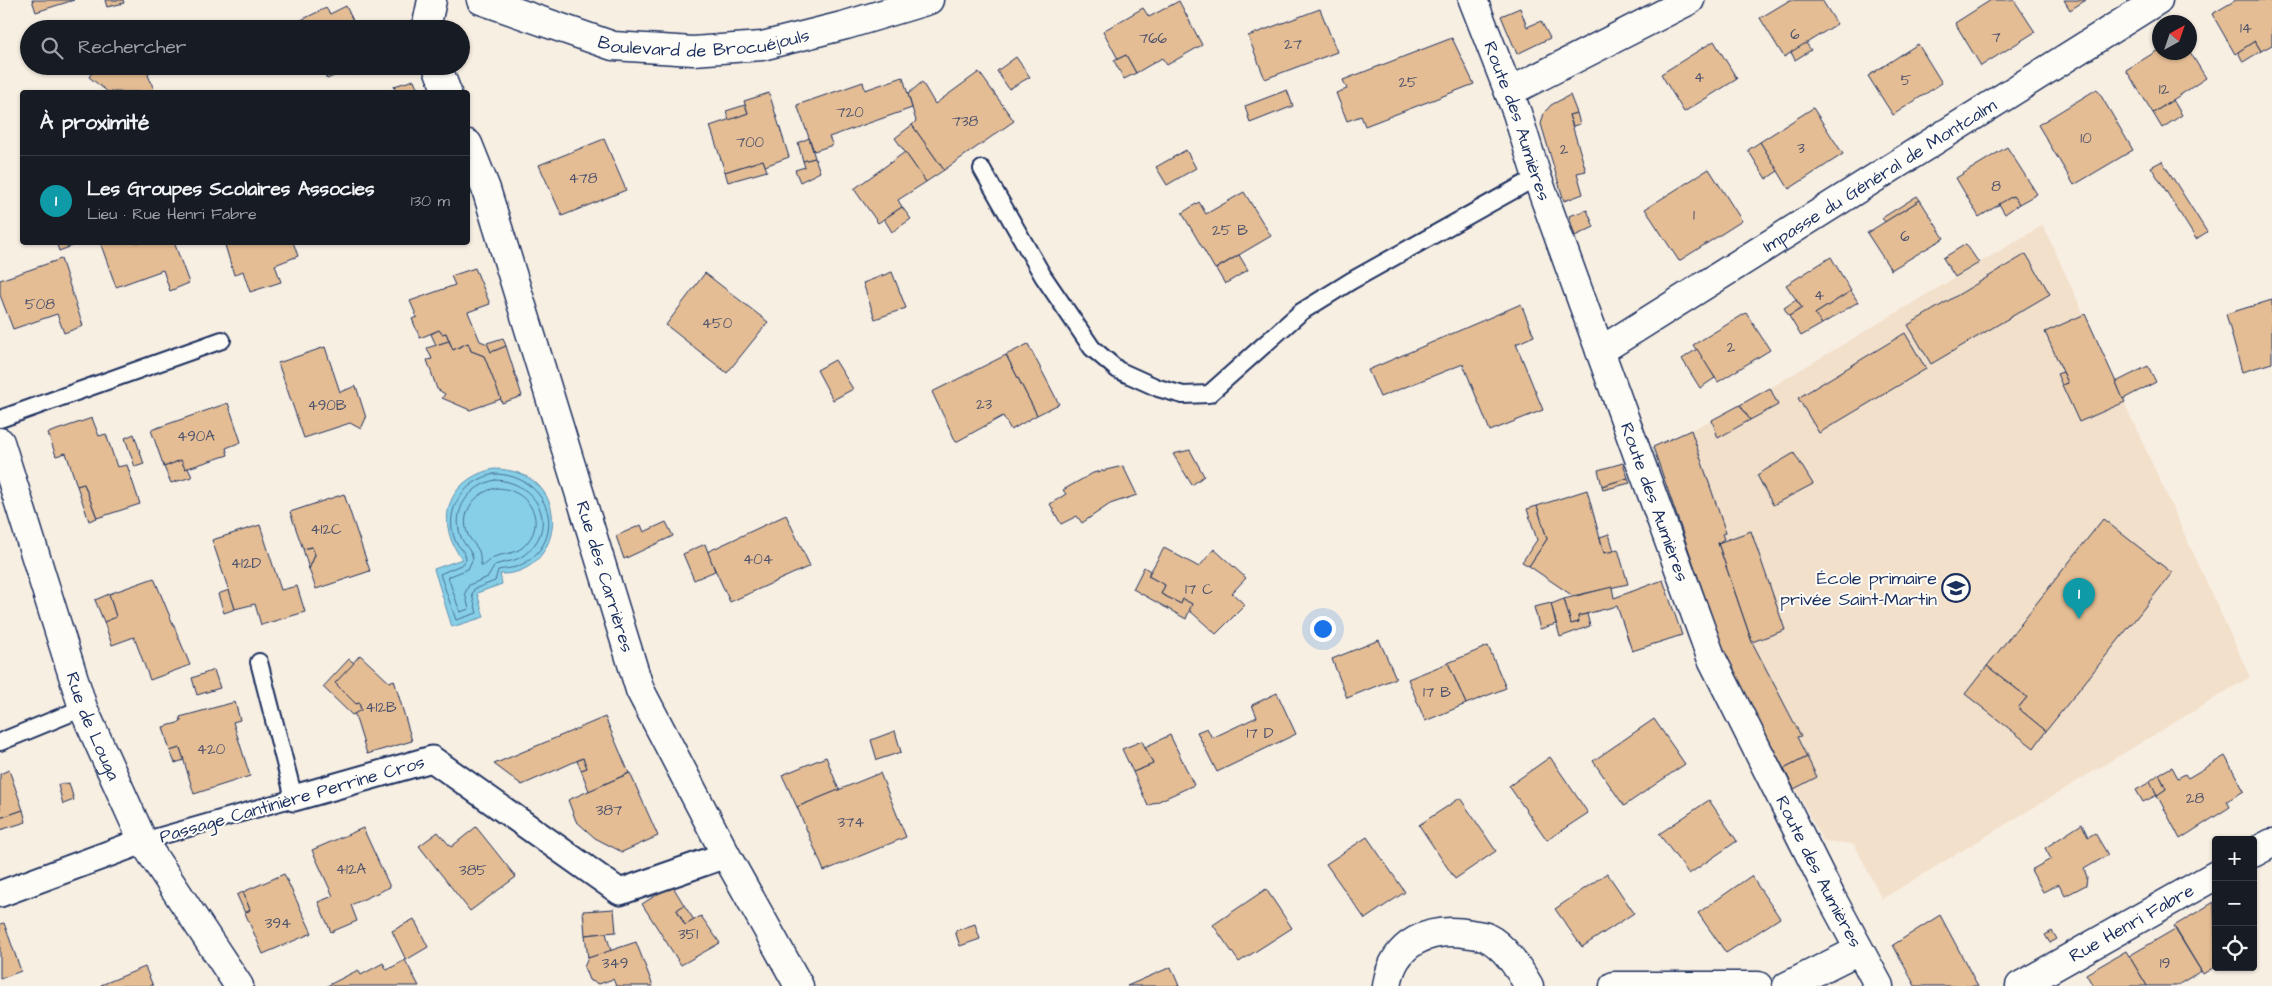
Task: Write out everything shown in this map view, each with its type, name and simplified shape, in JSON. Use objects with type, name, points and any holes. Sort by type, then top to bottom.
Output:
[{"type":"street","points":[[428,20],[432,0]]},
{"type":"street","name":"Boulevard de Brocuéjouls","points":[[481,0],[613,46],[693,52],[762,46],[846,25],[929,0]]},
{"type":"street","name":"Route des Aumières","points":[[1473,0],[1509,92],[1537,177],[1711,657],[1858,950],[1880,986]]},
{"type":"street","points":[[1509,92],[1690,0]]},
{"type":"street","name":"Impasse du Général de Montcalm","points":[[1600,351],[2158,0]]},
{"type":"street","points":[[440,75],[446,90]]},
{"type":"street","name":"Rue des Carrières","points":[[470,149],[486,190],[640,690],[726,855],[798,986]]},
{"type":"street","name":"Rue de Louga","points":[[0,442],[83,708],[143,841],[239,986]]},
{"type":"street","name":"Passage Cantinière Perrine Cros","points":[[294,798],[432,759],[620,892],[726,855]]},
{"type":"street","name":"Passage Cantinière Perrine Cros","points":[[0,894],[143,841]]},
{"type":"street","points":[[2257,851],[2272,842]]},
{"type":"street","name":"Rue Henri Fabre","points":[[2020,986],[2212,877]]},
{"type":"street","points":[[1387,986],[1389,972],[1404,949],[1428,934],[1454,931],[1486,937],[1514,961],[1529,986]]},
{"type":"street","points":[[1787,986],[1858,950]]},
{"type":"street","points":[[1614,986],[1758,986]]},
{"type":"lane","points":[[982,170],[1043,276],[1092,348],[1118,370],[1158,388],[1183,395],[1210,394],[1301,312],[1351,281],[1537,177]]},
{"type":"lane","points":[[0,418],[222,340]]},
{"type":"lane","points":[[259,662],[294,798]]},
{"type":"lane","points":[[0,742],[83,708]]},
{"type":"lane","name":"Passage Cantinière Perrine Cros","points":[[143,841],[294,798]]},
{"type":"shaded area","name":"École primaire privée Saint-Martin","points":[[2043,225],[2250,677],[1882,899],[1854,844],[1823,841],[1725,655],[1653,447],[1712,420],[1770,388]]},
{"type":"water","points":[[494,469],[521,474],[539,486],[550,503],[552,523],[549,542],[538,559],[522,570],[500,574],[502,584],[477,593],[484,617],[452,627],[434,569],[462,559],[453,545],[449,531],[447,517],[450,504],[456,492],[465,482],[478,474]]},
{"type":"building","points":[[32,0],[74,0],[36,12]]},
{"type":"building","points":[[105,0],[123,0],[124,3],[107,7]]},
{"type":"building","points":[[1790,0],[1822,0],[1837,24],[1784,57],[1760,18]]},
{"type":"building","points":[[1991,0],[2014,0],[2035,32],[1981,66],[1955,23]]},
{"type":"building","points":[[2064,0],[2086,0],[2070,10]]},
{"type":"building","points":[[2236,0],[2272,0],[2272,45],[2261,51],[2255,41],[2235,54],[2212,14]]},
{"type":"building","points":[[1179,1],[1202,45],[1167,65],[1162,58],[1136,73],[1126,55],[1118,59],[1103,31],[1143,8],[1149,17]]},
{"type":"building","points":[[346,6],[353,20],[301,20],[326,8],[330,14]]},
{"type":"building","points":[[1520,8],[1527,27],[1541,21],[1550,38],[1517,54],[1501,16]]},
{"type":"building","points":[[1320,9],[1337,52],[1265,79],[1248,36]]},
{"type":"building","points":[[1452,38],[1474,84],[1365,126],[1361,116],[1347,121],[1336,93],[1347,89],[1343,80]]},
{"type":"building","points":[[1714,41],[1737,79],[1684,112],[1661,74]]},
{"type":"building","points":[[2255,41],[2261,51],[2243,62],[2238,52]]},
{"type":"building","points":[[1806,43],[1811,50],[1795,60],[1791,52]]},
{"type":"building","points":[[1918,44],[1942,83],[1893,115],[1868,76]]},
{"type":"building","points":[[2152,54],[2152,60],[2195,60],[2206,78],[2153,113],[2126,70]]},
{"type":"building","points":[[1126,55],[1136,73],[1124,79],[1114,61]]},
{"type":"building","points":[[1016,57],[1030,77],[1009,89],[997,71]]},
{"type":"building","points":[[979,72],[1014,121],[944,170],[912,125],[916,121],[908,94],[922,82],[935,104]]},
{"type":"building","points":[[90,75],[148,75],[154,90],[105,90],[89,77]]},
{"type":"building","points":[[325,75],[336,75],[327,79]]},
{"type":"building","points":[[903,77],[912,108],[829,137],[833,145],[814,151],[797,105],[863,82],[865,90]]},
{"type":"building","points":[[414,80],[418,90],[395,90],[394,86]]},
{"type":"building","points":[[2097,89],[2133,150],[2074,185],[2038,125]]},
{"type":"building","points":[[1287,90],[1293,106],[1250,123],[1245,106]]},
{"type":"building","points":[[769,93],[789,157],[765,166],[763,160],[725,172],[710,126],[748,113],[744,101]]},
{"type":"building","points":[[1570,95],[1577,113],[1569,115],[1586,171],[1577,173],[1583,194],[1564,201],[1541,124],[1544,113],[1551,105]]},
{"type":"building","points":[[2173,100],[2182,115],[2162,128],[2153,113]]},
{"type":"building","points":[[745,105],[748,113],[729,120],[726,111]]},
{"type":"building","points":[[1813,108],[1843,154],[1789,189],[1760,142]]},
{"type":"building","points":[[1577,113],[1580,124],[1573,126],[1569,115]]},
{"type":"building","points":[[912,125],[944,170],[926,182],[895,138]]},
{"type":"building","points":[[809,138],[815,158],[803,161],[798,143]]},
{"type":"building","points":[[604,139],[626,190],[562,216],[539,165]]},
{"type":"building","points":[[1760,142],[1778,171],[1766,179],[1748,150]]},
{"type":"building","points":[[2007,147],[2037,194],[2019,204],[2013,196],[1979,217],[1956,178]]},
{"type":"building","points":[[1186,150],[1196,168],[1167,185],[1156,167]]},
{"type":"building","points":[[905,152],[926,182],[898,200],[902,207],[878,223],[854,189]]},
{"type":"building","points":[[815,158],[820,172],[800,182],[795,170],[805,167],[803,161]]},
{"type":"building","points":[[763,160],[767,171],[728,182],[725,172]]},
{"type":"building","points":[[2162,161],[2207,232],[2196,239],[2151,167]]},
{"type":"building","points":[[1709,169],[1742,221],[1679,261],[1645,209]]},
{"type":"building","points":[[1244,192],[1271,236],[1215,269],[1182,213],[1199,202],[1206,214]]},
{"type":"building","points":[[1917,196],[1920,200],[1885,222],[1882,218]]},
{"type":"building","points":[[2013,196],[2019,204],[2005,214],[1999,204]]},
{"type":"building","points":[[1920,200],[1944,238],[1891,270],[1867,233]]},
{"type":"building","points":[[902,207],[911,219],[892,232],[884,219]]},
{"type":"building","points":[[1587,210],[1594,227],[1575,236],[1569,216]]},
{"type":"building","points":[[1966,244],[1979,263],[1955,277],[1943,258]]},
{"type":"building","points":[[57,245],[75,245],[59,251]]},
{"type":"building","points":[[101,245],[175,245],[189,283],[170,291],[163,270],[116,287]]},
{"type":"building","points":[[225,245],[294,245],[298,256],[275,265],[281,282],[250,292],[243,271],[234,275]]},
{"type":"building","points":[[2026,254],[2050,294],[1931,364],[1908,325]]},
{"type":"building","points":[[1239,255],[1248,270],[1225,284],[1216,269]]},
{"type":"building","points":[[1831,257],[1851,291],[1815,314],[1822,324],[1801,336],[1789,316],[1802,308],[1786,285]]},
{"type":"building","points":[[61,259],[83,326],[64,333],[57,314],[13,329],[0,295],[0,280]]},
{"type":"building","points":[[475,268],[490,304],[468,312],[480,341],[488,344],[491,352],[506,346],[522,396],[502,403],[484,356],[471,351],[468,343],[453,350],[446,333],[442,334],[439,330],[420,338],[412,319],[417,317],[410,301],[455,285],[451,276]]},
{"type":"building","points":[[892,272],[906,308],[875,319],[863,283]]},
{"type":"building","points":[[705,273],[768,322],[727,373],[666,325]]},
{"type":"building","points":[[1851,291],[1858,302],[1822,324],[1815,314]]},
{"type":"building","points":[[1796,300],[1802,308],[1789,316],[1784,308]]},
{"type":"building","points":[[2272,300],[2272,363],[2242,372],[2226,314]]},
{"type":"building","points":[[1521,304],[1534,336],[1516,344],[1543,410],[1490,431],[1463,364],[1380,397],[1368,370]]},
{"type":"building","points":[[1746,313],[1770,350],[1718,382],[1693,345]]},
{"type":"building","points":[[2085,314],[2125,402],[2079,422],[2062,385],[2068,383],[2045,332]]},
{"type":"building","points":[[439,330],[442,334],[446,333],[449,341],[436,345],[431,334]]},
{"type":"building","points":[[1905,333],[1926,369],[1819,433],[1798,398]]},
{"type":"building","points":[[503,338],[506,346],[491,352],[487,343]]},
{"type":"building","points":[[449,341],[453,350],[468,343],[471,351],[484,356],[501,399],[470,410],[442,398],[445,394],[437,389],[427,360],[432,359],[427,348]]},
{"type":"building","points":[[1028,344],[1059,404],[1037,415],[1006,355]]},
{"type":"building","points":[[325,347],[340,392],[356,386],[366,418],[361,429],[350,423],[304,438],[278,363]]},
{"type":"building","points":[[1697,349],[1715,378],[1700,388],[1682,359]]},
{"type":"building","points":[[1006,355],[1037,415],[1011,430],[1003,416],[956,442],[932,392]]},
{"type":"building","points":[[835,360],[853,389],[833,400],[817,370]]},
{"type":"building","points":[[2148,366],[2156,382],[2123,399],[2116,382]]},
{"type":"building","points":[[2063,372],[2068,383],[2062,385],[2057,374]]},
{"type":"building","points":[[1770,388],[1778,405],[1750,420],[1740,405]]},
{"type":"building","points":[[228,403],[241,442],[226,448],[228,455],[185,469],[181,460],[164,467],[151,430]]},
{"type":"building","points":[[1740,405],[1750,420],[1718,438],[1712,420]]},
{"type":"building","points":[[92,418],[99,436],[106,434],[117,467],[127,465],[140,504],[97,518],[84,484],[77,486],[66,453],[56,456],[48,433]]},
{"type":"building","points":[[1691,430],[1726,533],[1722,534],[1724,539],[1718,543],[1752,642],[1801,736],[1797,737],[1807,757],[1784,769],[1725,655],[1653,447]]},
{"type":"building","points":[[134,434],[144,464],[135,467],[125,438]]},
{"type":"building","points":[[1190,450],[1204,476],[1192,485],[1173,454]]},
{"type":"building","points":[[1794,453],[1813,484],[1773,505],[1757,475]]},
{"type":"building","points":[[181,460],[185,469],[188,468],[192,477],[171,483],[164,467]]},
{"type":"building","points":[[1623,463],[1628,478],[1602,486],[1598,470]]},
{"type":"building","points":[[1123,466],[1137,495],[1110,504],[1082,523],[1077,516],[1061,524],[1050,504],[1066,494],[1063,490],[1093,473]]},
{"type":"building","points":[[1628,478],[1630,483],[1603,490],[1602,486]]},
{"type":"building","points":[[84,484],[97,518],[89,521],[77,486]]},
{"type":"building","points":[[1587,490],[1604,553],[1618,549],[1628,584],[1573,596],[1529,566],[1547,539],[1537,506]]},
{"type":"building","points":[[344,494],[370,571],[316,589],[309,569],[315,555],[312,547],[303,549],[290,512]]},
{"type":"building","points":[[1537,506],[1547,539],[1529,566],[1522,562],[1537,540],[1527,509]]},
{"type":"building","points":[[786,515],[810,566],[730,602],[707,552]]},
{"type":"building","points":[[2103,519],[2172,573],[2046,731],[2018,708],[2027,697],[1987,666]]},
{"type":"building","points":[[666,522],[673,536],[624,559],[616,536],[641,525],[644,532]]},
{"type":"building","points":[[260,525],[281,590],[297,586],[305,612],[261,625],[255,604],[235,609],[212,540]]},
{"type":"building","points":[[1751,531],[1785,630],[1752,642],[1718,543]]},
{"type":"building","points":[[1609,534],[1614,551],[1604,553],[1600,537]]},
{"type":"building","points":[[705,544],[715,571],[694,580],[683,554]]},
{"type":"building","points":[[312,547],[315,555],[309,569],[303,549]]},
{"type":"building","points":[[1164,548],[1199,567],[1214,549],[1246,578],[1232,593],[1245,605],[1216,634],[1189,610],[1192,604],[1183,599],[1181,604],[1161,594],[1165,585],[1148,576]]},
{"type":"building","points":[[1144,567],[1150,571],[1148,576],[1165,585],[1161,594],[1181,604],[1183,599],[1192,604],[1186,619],[1133,589]]},
{"type":"building","points":[[154,578],[190,665],[150,680],[134,637],[112,645],[104,622],[116,617],[109,594]]},
{"type":"building","points":[[1663,580],[1682,635],[1632,651],[1617,606],[1578,616],[1579,622],[1571,624],[1564,599],[1612,587],[1614,598]]},
{"type":"building","points":[[229,590],[235,609],[224,613],[218,594]]},
{"type":"building","points":[[109,594],[116,617],[104,622],[95,600]]},
{"type":"building","points":[[1564,599],[1571,624],[1579,622],[1578,616],[1587,614],[1590,626],[1560,637],[1551,604]]},
{"type":"building","points":[[1551,603],[1556,624],[1540,629],[1534,607]]},
{"type":"building","points":[[1379,640],[1396,678],[1347,698],[1332,659]]},
{"type":"building","points":[[1488,646],[1506,688],[1466,704],[1448,663]]},
{"type":"building","points":[[360,655],[389,682],[394,680],[412,741],[367,754],[354,712],[361,710],[359,703],[356,704],[335,683]]},
{"type":"building","points":[[349,659],[354,663],[335,683],[356,704],[359,703],[361,710],[352,715],[323,687]]},
{"type":"building","points":[[1448,663],[1466,704],[1425,721],[1408,679]]},
{"type":"building","points":[[1987,666],[2027,697],[2018,708],[2046,731],[2034,748],[1965,694]]},
{"type":"building","points":[[214,670],[220,688],[197,695],[192,678]]},
{"type":"building","points":[[1277,693],[1296,734],[1217,772],[1197,732],[1207,728],[1212,738],[1257,717],[1252,705]]},
{"type":"building","points":[[235,702],[240,720],[233,722],[250,776],[194,794],[180,748],[170,751],[163,727],[181,722],[180,717]]},
{"type":"building","points":[[605,717],[629,773],[589,791],[581,770],[587,768],[583,758],[522,785],[494,764]]},
{"type":"building","points":[[1654,719],[1685,764],[1624,806],[1593,761]]},
{"type":"building","points":[[895,731],[901,752],[877,760],[871,740]]},
{"type":"building","points":[[1170,735],[1194,785],[1148,806],[1133,772],[1153,764],[1145,747]]},
{"type":"building","points":[[1142,741],[1153,764],[1133,772],[1122,749]]},
{"type":"building","points":[[180,748],[184,760],[175,763],[170,751]]},
{"type":"building","points":[[2225,756],[2244,791],[2227,801],[2230,807],[2180,839],[2157,795],[2166,789],[2159,774],[2172,767],[2178,778],[2185,774],[2188,778]]},
{"type":"building","points":[[826,757],[839,790],[797,807],[782,775]]},
{"type":"building","points":[[1550,757],[1588,813],[1547,840],[1509,786]]},
{"type":"building","points":[[1807,757],[1817,777],[1794,789],[1784,769]]},
{"type":"building","points":[[583,758],[587,768],[581,770],[577,761]]},
{"type":"building","points":[[9,770],[23,810],[0,818],[0,774]]},
{"type":"building","points":[[630,773],[658,836],[622,852],[595,838],[576,821],[568,800]]},
{"type":"building","points":[[880,773],[906,837],[824,871],[797,807]]},
{"type":"building","points":[[2159,774],[2166,789],[2157,795],[2150,781]]},
{"type":"building","points":[[2150,782],[2157,795],[2143,802],[2136,790]]},
{"type":"building","points":[[69,783],[74,800],[63,804],[58,785]]},
{"type":"building","points":[[1460,798],[1496,851],[1455,879],[1419,825]]},
{"type":"building","points":[[1709,800],[1737,841],[1689,874],[1659,834]]},
{"type":"building","points":[[23,810],[26,822],[0,830],[0,818]]},
{"type":"building","points":[[2082,824],[2088,837],[2095,833],[2108,855],[2084,869],[2087,877],[2086,885],[2065,896],[2059,884],[2043,892],[2031,870],[2051,859],[2045,848]]},
{"type":"building","points":[[476,827],[516,877],[470,911],[419,846],[438,832],[451,847]]},
{"type":"building","points":[[363,828],[390,887],[351,905],[357,921],[331,932],[318,902],[333,896],[312,850]]},
{"type":"building","points":[[1367,837],[1405,892],[1365,919],[1326,864]]},
{"type":"building","points":[[1607,873],[1634,913],[1582,947],[1555,909]]},
{"type":"building","points":[[284,874],[312,933],[263,954],[245,913],[250,910],[243,892]]},
{"type":"building","points":[[1751,876],[1780,918],[1726,953],[1698,913]]},
{"type":"building","points":[[672,885],[684,905],[677,910],[685,925],[701,916],[720,943],[681,965],[642,904]]},
{"type":"building","points":[[1266,889],[1292,928],[1239,962],[1213,925]]},
{"type":"building","points":[[243,892],[250,910],[245,913],[237,895]]},
{"type":"building","points":[[2212,903],[2212,968],[2203,974],[2174,926]]},
{"type":"building","points":[[684,905],[694,920],[685,925],[677,910]]},
{"type":"building","points":[[614,909],[616,932],[585,935],[583,911]]},
{"type":"building","points":[[1940,915],[1978,986],[1915,986],[1893,945]]},
{"type":"building","points":[[414,919],[428,947],[406,960],[392,931]]},
{"type":"building","points":[[4,923],[21,971],[0,979],[0,924]]},
{"type":"building","points":[[975,924],[980,939],[960,946],[955,931]]},
{"type":"building","points":[[2175,929],[2201,971],[2176,986],[2147,986],[2129,956]]},
{"type":"building","points":[[2052,931],[2057,939],[2050,943],[2045,935]]},
{"type":"building","points":[[606,933],[611,951],[588,958],[585,935]]},
{"type":"building","points":[[636,942],[653,986],[616,986],[613,979],[599,984],[589,980],[584,967],[588,958]]},
{"type":"building","points":[[2126,951],[2147,986],[2093,986],[2086,974]]},
{"type":"building","points":[[405,960],[419,986],[327,986],[358,970],[361,975],[383,963],[387,970]]},
{"type":"building","points":[[145,967],[153,986],[101,986],[101,985]]},
{"type":"building","points":[[1171,967],[1179,986],[1127,986]]},
{"type":"place","name":"École primaire privée Saint-Martin","points":[[1956,588]]},
{"type":"place","name":"Les Groupes Scolaires Associes","points":[[2079,619]]}]
